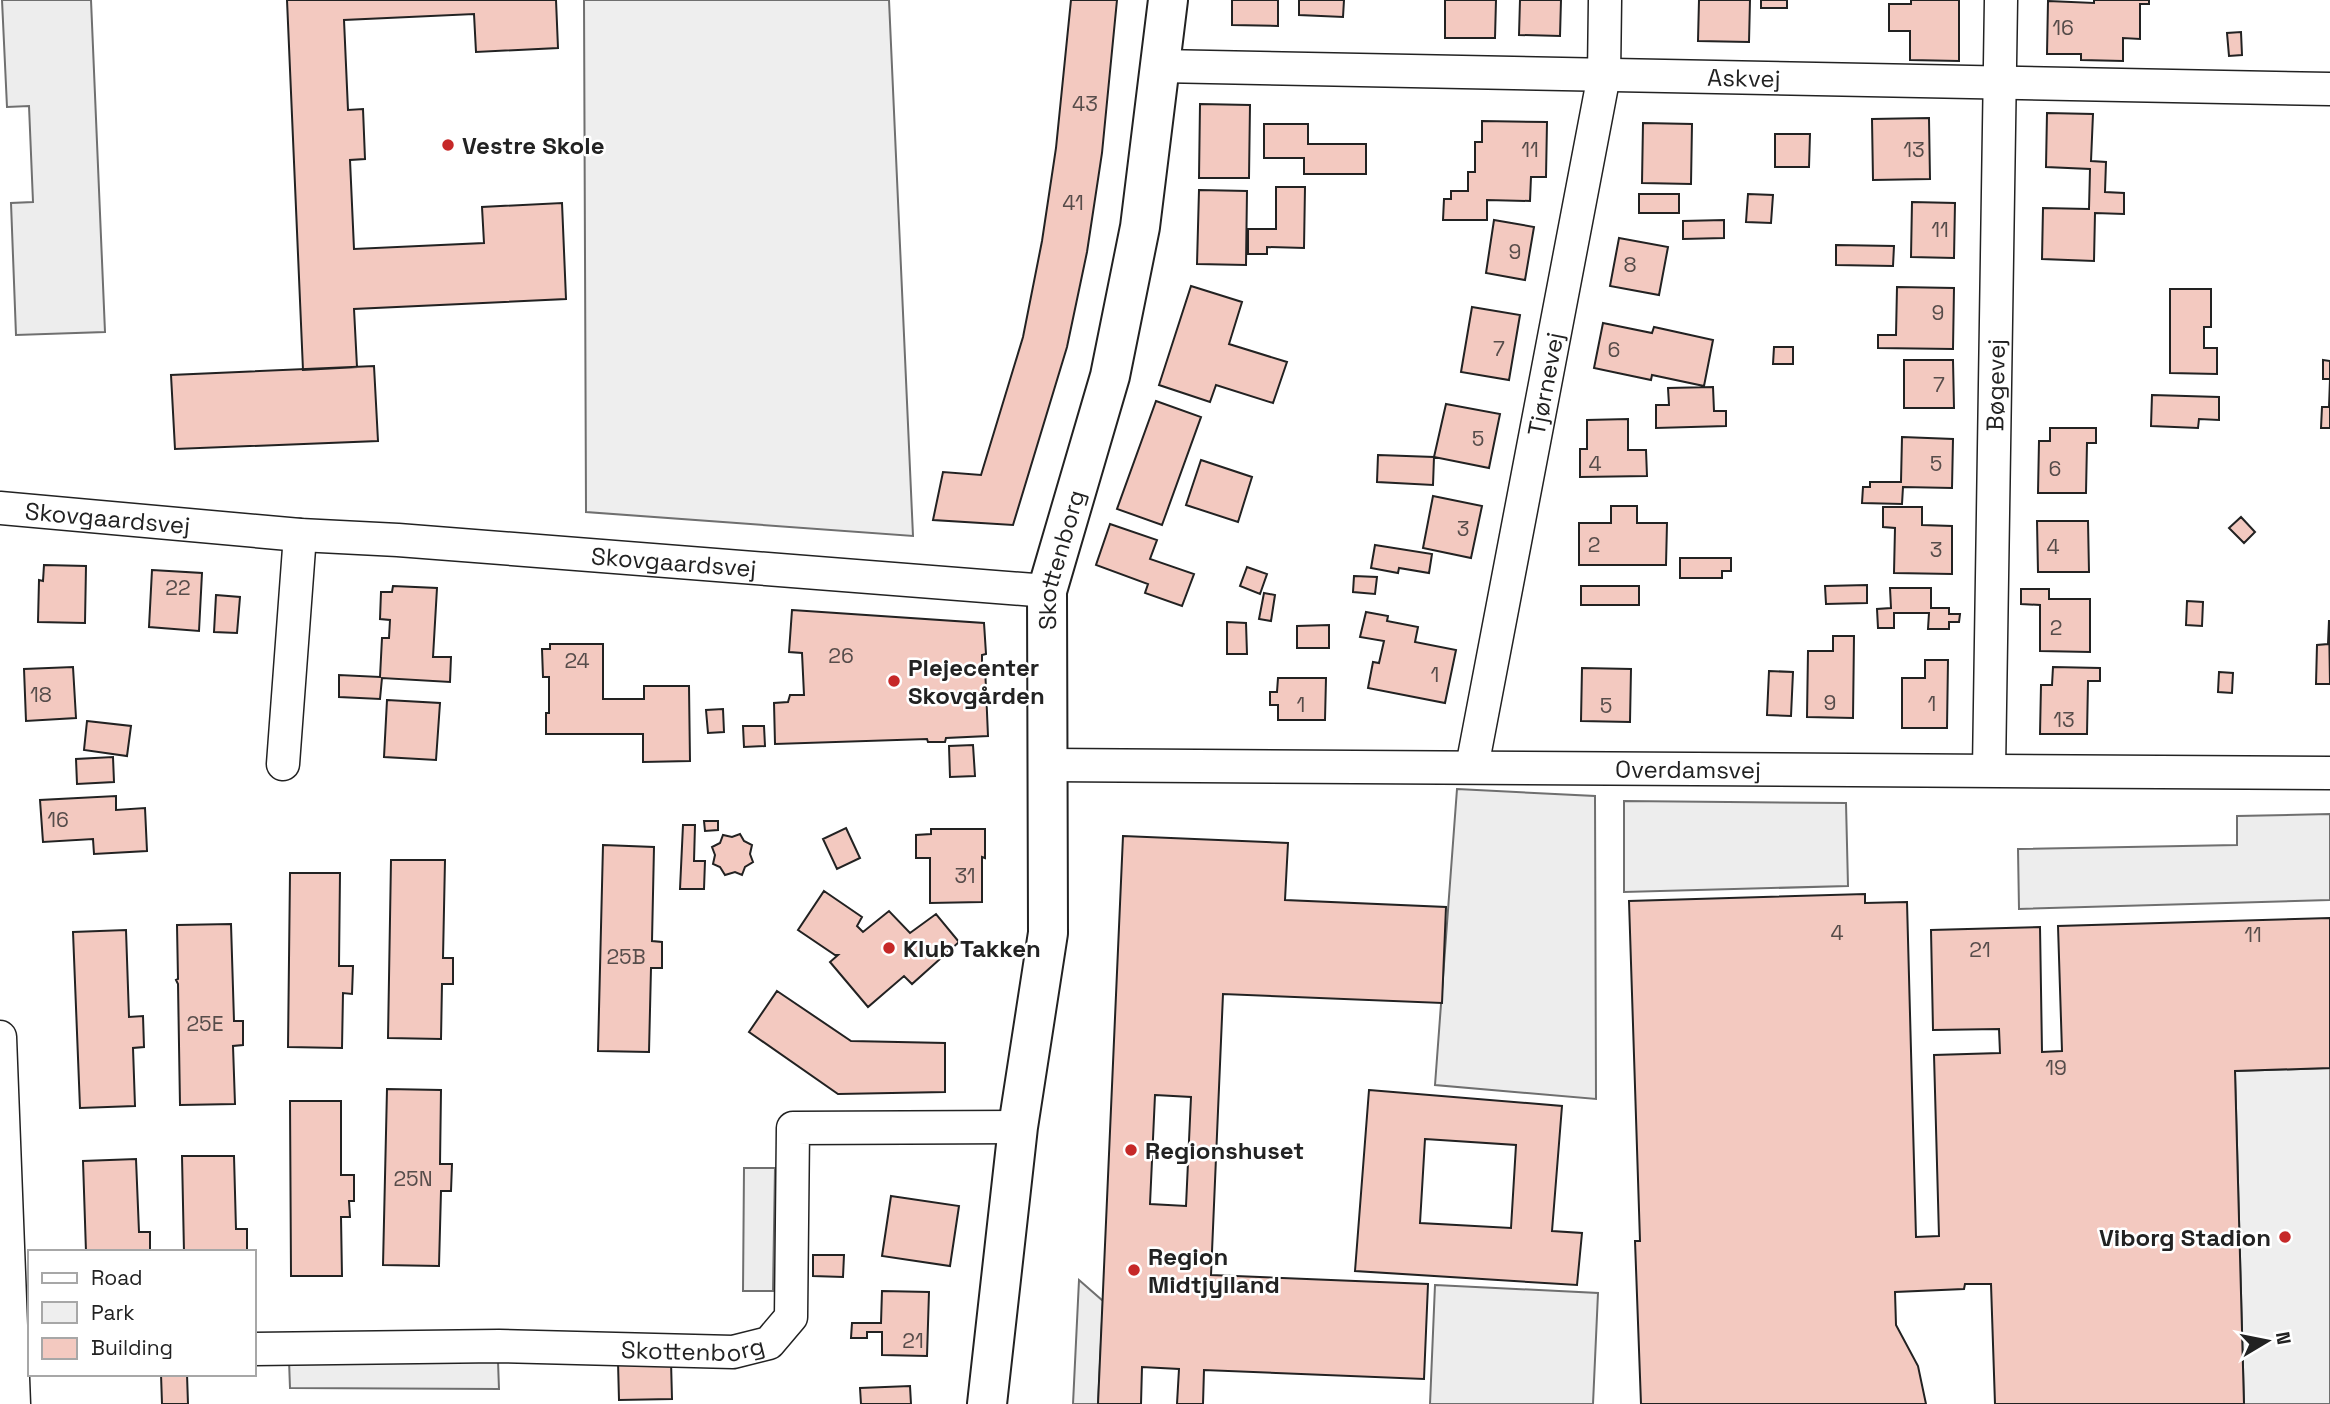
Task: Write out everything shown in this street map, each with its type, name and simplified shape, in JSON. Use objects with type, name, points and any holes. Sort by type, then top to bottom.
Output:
[{"type":"street","name":"Skottenborg","points":[[987,1404],[1018,1127],[1048,933],[1047,591],[1110,376],[1140,227],[1168,0]]},
{"type":"street","name":"Tjørnevej","points":[[1472,767],[1604,75],[1605,0]]},
{"type":"street","name":"Bøgevej","points":[[1989,771],[2001,0]]},
{"type":"street","name":"Askvej","points":[[1160,66],[2330,89]]},
{"type":"street","name":"Skovgaardsvej","points":[[0,508],[300,535],[398,540],[1047,591]]},
{"type":"street","points":[[283,764],[300,535]]},
{"type":"street","name":"Overdamsvej","points":[[1048,765],[2330,773]]},
{"type":"street","points":[[0,1037],[14,1404]]},
{"type":"street","name":"Skottenborg","points":[[256,1349],[499,1346],[733,1352],[769,1343],[791,1317],[793,1128],[1018,1127]]},
{"type":"green space","points":[[584,0],[889,0],[913,536],[586,512]]},
{"type":"green space","name":"Viborg Stadion","points":[[2330,1068],[2330,1404],[2244,1404],[2235,1071]]},
{"type":"shaded area","points":[[2,0],[91,0],[105,332],[16,335],[11,203],[33,202],[29,106],[7,107]]},
{"type":"shaded area","points":[[1457,789],[1595,796],[1596,1099],[1435,1085]]},
{"type":"shaded area","points":[[1624,801],[1846,803],[1848,886],[1624,892]]},
{"type":"shaded area","points":[[2330,814],[2330,900],[2019,909],[2018,849],[2237,845],[2237,816]]},
{"type":"shaded area","points":[[744,1168],[775,1168],[773,1291],[743,1291]]},
{"type":"shaded area","points":[[1079,1280],[1103,1301],[1098,1404],[1073,1404]]},
{"type":"shaded area","points":[[1435,1285],[1598,1293],[1593,1404],[1430,1404]]},
{"type":"shaded area","points":[[289,1360],[498,1361],[499,1389],[290,1388]]},
{"type":"building","points":[[287,0],[556,0],[558,48],[476,52],[474,14],[344,20],[348,110],[363,109],[365,159],[350,160],[354,249],[484,243],[482,207],[562,203],[566,299],[354,309],[357,367],[303,370]]},
{"type":"building","points":[[1071,0],[1117,0],[1102,153],[1087,252],[1067,347],[1013,525],[933,520],[943,472],[981,475],[1023,337],[1042,241],[1056,148]]},
{"type":"building","points":[[1232,0],[1278,0],[1278,26],[1232,25]]},
{"type":"building","points":[[1299,0],[1344,0],[1343,17],[1299,15]]},
{"type":"building","points":[[1445,0],[1496,0],[1495,38],[1445,38]]},
{"type":"building","points":[[1520,0],[1561,0],[1560,36],[1519,35]]},
{"type":"building","points":[[1699,0],[1750,0],[1749,42],[1698,41]]},
{"type":"building","points":[[1761,0],[1787,0],[1787,8],[1761,8]]},
{"type":"building","points":[[1911,0],[1959,0],[1959,61],[1910,60],[1910,31],[1889,31],[1889,4],[1911,4]]},
{"type":"building","points":[[2094,0],[2149,0],[2149,4],[2140,4],[2140,39],[2123,38],[2123,61],[2081,60],[2081,54],[2047,54],[2048,1],[2094,3]]},
{"type":"building","points":[[2241,32],[2242,55],[2229,56],[2227,33]]},
{"type":"building","points":[[1200,104],[1250,105],[1249,178],[1199,178]]},
{"type":"building","points":[[2047,113],[2093,114],[2091,161],[2106,162],[2105,192],[2124,193],[2124,214],[2095,213],[2094,261],[2042,259],[2043,208],[2089,209],[2090,169],[2046,167]]},
{"type":"building","points":[[1929,118],[1930,179],[1873,180],[1872,119]]},
{"type":"building","points":[[1482,121],[1547,122],[1546,177],[1531,177],[1530,201],[1487,200],[1487,220],[1443,220],[1444,199],[1451,199],[1451,191],[1468,191],[1468,172],[1475,172],[1475,142],[1482,142]]},
{"type":"building","points":[[1643,123],[1692,124],[1691,184],[1642,183]]},
{"type":"building","points":[[1264,124],[1308,124],[1308,144],[1366,144],[1366,174],[1304,174],[1304,158],[1264,158]]},
{"type":"building","points":[[1775,134],[1810,134],[1809,167],[1775,167]]},
{"type":"building","points":[[1276,187],[1305,187],[1304,248],[1267,247],[1267,254],[1248,254],[1248,229],[1276,229]]},
{"type":"building","points":[[1199,190],[1247,191],[1246,265],[1197,264]]},
{"type":"building","points":[[1639,194],[1679,194],[1679,213],[1639,213]]},
{"type":"building","points":[[1748,194],[1773,195],[1771,223],[1746,222]]},
{"type":"building","points":[[1912,202],[1955,203],[1954,258],[1911,257]]},
{"type":"building","points":[[1494,220],[1534,227],[1525,280],[1486,273]]},
{"type":"building","points":[[1724,220],[1724,238],[1683,239],[1683,221]]},
{"type":"building","points":[[1619,238],[1668,247],[1659,295],[1610,286]]},
{"type":"building","points":[[1836,245],[1894,246],[1893,266],[1836,265]]},
{"type":"building","points":[[1191,286],[1242,302],[1229,344],[1287,362],[1273,403],[1216,385],[1210,402],[1159,385]]},
{"type":"building","points":[[1897,287],[1954,288],[1953,349],[1878,348],[1878,335],[1896,335]]},
{"type":"building","points":[[2170,289],[2211,289],[2211,327],[2204,327],[2204,348],[2217,348],[2217,374],[2170,373]]},
{"type":"building","points":[[1472,307],[1520,315],[1509,380],[1461,372]]},
{"type":"building","points":[[1603,323],[1652,333],[1654,327],[1713,340],[1704,386],[1652,375],[1651,380],[1594,368]]},
{"type":"building","points":[[1774,347],[1793,347],[1793,364],[1773,364]]},
{"type":"building","points":[[1904,360],[1953,360],[1954,408],[1904,408]]},
{"type":"building","points":[[2323,360],[2330,361],[2330,379],[2323,379]]},
{"type":"building","points":[[374,366],[378,441],[175,449],[171,375]]},
{"type":"building","points":[[2330,379],[2330,428],[2321,428],[2322,407],[2329,407]]},
{"type":"building","points":[[1713,387],[1714,411],[1726,411],[1726,426],[1656,428],[1656,405],[1669,405],[1668,388]]},
{"type":"building","points":[[2152,395],[2219,397],[2219,420],[2199,419],[2198,428],[2151,426]]},
{"type":"building","points":[[1156,401],[1201,417],[1162,525],[1117,509]]},
{"type":"building","points":[[1446,404],[1500,414],[1489,468],[1434,457]]},
{"type":"building","points":[[1628,419],[1628,450],[1646,450],[1647,476],[1580,477],[1580,449],[1587,449],[1587,420]]},
{"type":"building","points":[[2050,428],[2096,428],[2096,443],[2087,443],[2086,493],[2038,493],[2039,441],[2050,441]]},
{"type":"building","points":[[1902,437],[1953,439],[1952,488],[1903,487],[1902,504],[1862,503],[1863,487],[1870,487],[1870,482],[1901,482]]},
{"type":"building","points":[[1378,455],[1434,457],[1433,485],[1377,482]]},
{"type":"building","points":[[1201,460],[1252,477],[1238,522],[1186,505]]},
{"type":"building","points":[[1433,496],[1482,506],[1471,558],[1423,548]]},
{"type":"building","points":[[1611,506],[1637,506],[1637,523],[1667,523],[1666,565],[1579,565],[1579,523],[1611,523]]},
{"type":"building","points":[[1883,507],[1922,507],[1922,525],[1952,526],[1952,574],[1894,573],[1895,528],[1883,527]]},
{"type":"building","points":[[2241,517],[2255,532],[2244,543],[2229,528]]},
{"type":"building","points":[[2037,521],[2088,521],[2089,572],[2038,572]]},
{"type":"building","points":[[1110,524],[1157,540],[1150,559],[1194,574],[1182,606],[1145,593],[1148,584],[1096,565]]},
{"type":"building","points":[[1375,545],[1432,554],[1429,573],[1399,568],[1398,573],[1371,568]]},
{"type":"building","points":[[1680,558],[1731,558],[1731,571],[1722,571],[1722,578],[1680,578]]},
{"type":"building","points":[[44,565],[86,566],[85,623],[38,622],[39,580],[43,581]]},
{"type":"building","points":[[1247,567],[1267,574],[1260,594],[1240,586]]},
{"type":"building","points":[[152,570],[202,573],[199,631],[149,627]]},
{"type":"building","points":[[1354,576],[1377,577],[1375,594],[1353,592]]},
{"type":"building","points":[[1867,585],[1867,603],[1826,604],[1825,586]]},
{"type":"building","points":[[393,586],[437,588],[433,657],[451,657],[450,682],[382,678],[380,699],[339,697],[339,675],[380,677],[382,638],[389,638],[390,620],[380,619],[381,592],[392,592]]},
{"type":"building","points":[[1581,586],[1639,586],[1639,605],[1581,605]]},
{"type":"building","points":[[1890,588],[1931,588],[1931,608],[1949,608],[1949,614],[1960,614],[1959,622],[1949,622],[1949,629],[1928,629],[1929,613],[1894,613],[1894,628],[1878,628],[1877,609],[1891,608]]},
{"type":"building","points":[[2021,589],[2049,589],[2049,599],[2090,599],[2090,652],[2040,651],[2040,605],[2021,604]]},
{"type":"building","points":[[1264,593],[1275,595],[1271,621],[1259,619]]},
{"type":"building","points":[[216,595],[240,597],[237,633],[214,632]]},
{"type":"building","points":[[2187,601],[2203,602],[2202,626],[2186,625]]},
{"type":"building","name":"Plejecenter Skovgården","points":[[792,610],[984,623],[986,654],[982,655],[982,665],[985,666],[988,736],[946,738],[945,742],[928,742],[927,739],[775,744],[774,703],[788,702],[790,695],[804,695],[802,653],[789,652]]},
{"type":"building","points":[[1366,612],[1388,616],[1387,621],[1418,627],[1415,642],[1456,650],[1445,703],[1368,688],[1373,662],[1379,663],[1384,641],[1360,637]]},
{"type":"building","points":[[2329,620],[2330,684],[2316,684],[2317,645],[2328,644]]},
{"type":"building","points":[[1227,622],[1246,623],[1247,654],[1227,654]]},
{"type":"building","points":[[1329,625],[1329,648],[1297,648],[1297,626]]},
{"type":"building","points":[[1833,636],[1854,636],[1853,718],[1807,717],[1808,651],[1833,651]]},
{"type":"building","points":[[550,644],[603,644],[603,699],[644,699],[644,686],[689,686],[690,761],[643,762],[643,734],[546,734],[549,677],[543,677],[542,649],[550,649]]},
{"type":"building","points":[[1925,660],[1948,660],[1947,728],[1902,728],[1902,678],[1925,678]]},
{"type":"building","points":[[73,667],[76,718],[26,721],[24,669]]},
{"type":"building","points":[[2053,667],[2100,668],[2100,681],[2088,681],[2087,734],[2040,734],[2041,685],[2052,685]]},
{"type":"building","points":[[1582,668],[1631,669],[1630,722],[1581,721]]},
{"type":"building","points":[[1769,671],[1793,672],[1791,716],[1767,715]]},
{"type":"building","points":[[2219,672],[2233,673],[2232,693],[2218,692]]},
{"type":"building","points":[[1278,678],[1326,678],[1325,720],[1278,720],[1278,705],[1270,705],[1270,692],[1277,692]]},
{"type":"building","points":[[387,700],[440,703],[436,760],[384,757]]},
{"type":"building","points":[[723,709],[724,732],[708,733],[706,710]]},
{"type":"building","points":[[87,721],[131,726],[127,756],[84,750]]},
{"type":"building","points":[[743,726],[764,726],[765,746],[744,747]]},
{"type":"building","points":[[973,745],[975,776],[950,777],[949,746]]},
{"type":"building","points":[[113,757],[114,782],[77,784],[76,759]]},
{"type":"building","points":[[116,796],[116,810],[145,808],[147,851],[94,854],[93,839],[43,842],[40,800]]},
{"type":"building","points":[[704,821],[718,821],[718,830],[705,831]]},
{"type":"building","points":[[683,825],[695,825],[694,861],[705,861],[704,889],[680,889]]},
{"type":"building","points":[[846,828],[860,858],[837,869],[823,839]]},
{"type":"building","points":[[931,829],[985,829],[982,902],[930,903],[930,858],[916,858],[916,835],[931,834]]},
{"type":"building","points":[[740,834],[744,841],[752,845],[750,854],[753,862],[745,867],[742,875],[735,872],[725,875],[720,867],[713,864],[715,855],[712,847],[720,843],[723,835],[732,837]]},
{"type":"building","name":"Regionshuset","points":[[1123,836],[1288,843],[1285,900],[1446,907],[1442,1003],[1223,994],[1211,1275],[1428,1284],[1424,1379],[1204,1370],[1203,1404],[1177,1404],[1179,1369],[1142,1367],[1141,1404],[1098,1404]],"holes":[[[1155,1095],[1191,1097],[1186,1206],[1150,1204]]]},
{"type":"building","points":[[603,845],[654,847],[652,941],[662,942],[662,968],[651,968],[649,1052],[598,1051]]},
{"type":"building","points":[[391,860],[445,860],[443,958],[453,958],[453,984],[442,984],[441,1039],[388,1038]]},
{"type":"building","points":[[290,873],[340,873],[339,966],[353,966],[352,994],[343,993],[342,1048],[288,1047]]},
{"type":"building","name":"Klub Takken","points":[[824,891],[862,917],[857,926],[863,932],[889,911],[910,933],[936,914],[959,942],[912,984],[904,976],[868,1007],[830,962],[838,955],[798,930]]},
{"type":"building","points":[[1865,894],[1865,903],[1907,902],[1916,1237],[1939,1236],[1934,1055],[2000,1053],[1999,1029],[1933,1030],[1931,930],[2040,927],[2042,1052],[2062,1051],[2058,926],[2330,918],[2330,1068],[2235,1071],[2244,1404],[1995,1404],[1991,1284],[1965,1284],[1964,1289],[1895,1292],[1896,1325],[1918,1366],[1926,1404],[1641,1404],[1635,1241],[1640,1241],[1629,901]]},
{"type":"building","points":[[231,924],[234,1021],[243,1021],[243,1045],[233,1046],[235,1104],[180,1105],[177,925]]},
{"type":"building","points":[[126,930],[129,1017],[143,1016],[144,1047],[133,1048],[135,1106],[80,1108],[73,932]]},
{"type":"building","points":[[777,991],[851,1041],[945,1043],[945,1092],[838,1094],[749,1032]]},
{"type":"building","points":[[387,1089],[441,1090],[440,1164],[452,1164],[451,1191],[441,1191],[439,1266],[383,1265]]},
{"type":"building","points":[[1369,1090],[1562,1106],[1552,1231],[1582,1233],[1577,1285],[1355,1271]],"holes":[[[1425,1139],[1516,1145],[1511,1228],[1420,1223]]]},
{"type":"building","points":[[290,1101],[341,1101],[341,1175],[354,1175],[354,1201],[349,1201],[350,1217],[341,1217],[342,1276],[291,1276]]},
{"type":"building","points":[[182,1156],[234,1156],[236,1229],[247,1229],[247,1250],[184,1250]]},
{"type":"building","points":[[136,1159],[139,1232],[150,1232],[150,1250],[86,1250],[83,1161]]},
{"type":"building","points":[[891,1196],[959,1206],[950,1266],[882,1256]]},
{"type":"building","points":[[813,1255],[844,1255],[843,1277],[813,1276]]},
{"type":"building","points":[[882,1291],[929,1292],[927,1356],[882,1355],[882,1332],[867,1332],[867,1338],[851,1338],[852,1323],[881,1323]]},
{"type":"building","points":[[671,1361],[672,1399],[619,1400],[618,1362]]},
{"type":"building","points":[[161,1376],[187,1376],[188,1404],[162,1404]]},
{"type":"building","points":[[910,1386],[911,1404],[861,1404],[860,1388]]},
{"type":"place","name":"Vestre Skole","points":[[448,145]]},
{"type":"place","name":"Plejecenter Skovgården","points":[[894,681]]},
{"type":"place","name":"Klub Takken","points":[[889,948]]},
{"type":"place","name":"Regionshuset","points":[[1131,1150]]},
{"type":"place","name":"Viborg Stadion","points":[[2285,1237]]},
{"type":"place","name":"Region Midtjylland","points":[[1134,1270]]}]
